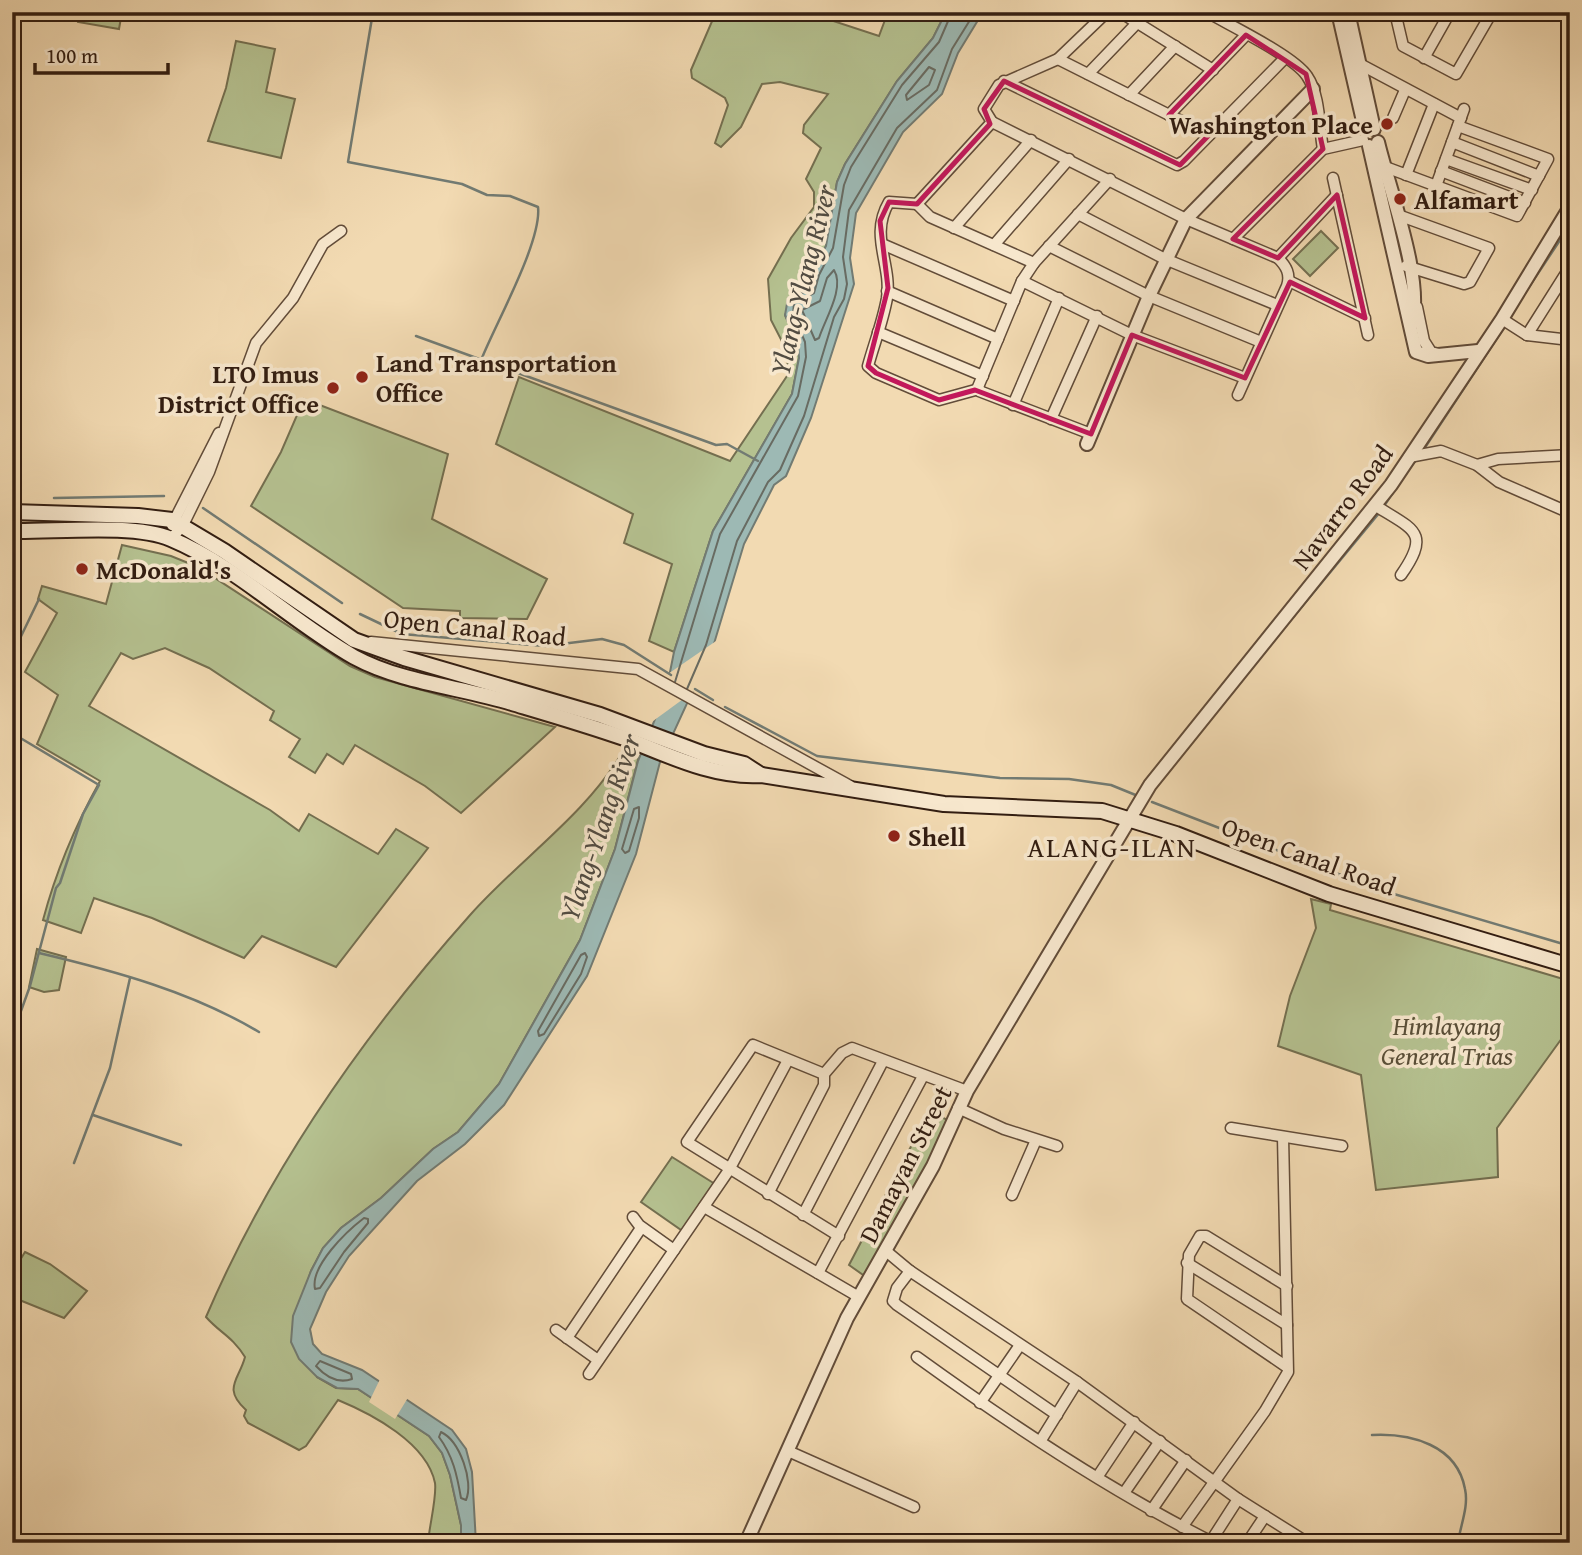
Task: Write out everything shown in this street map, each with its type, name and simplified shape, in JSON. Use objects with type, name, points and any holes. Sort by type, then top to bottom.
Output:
[{"type":"main road","points":[[12,512],[138,516],[177,523],[354,640]]},
{"type":"main road","name":"Open Canal Road","points":[[12,531],[136,532],[171,539],[215,563],[327,640],[378,668],[624,731]]},
{"type":"main road","name":"Open Canal Road","points":[[354,640],[404,658],[511,687],[741,776],[761,775],[944,804],[1088,808],[1189,838],[1329,894],[1570,966]]},
{"type":"street","points":[[1107,12],[1058,59],[1004,81],[984,109],[984,113],[992,122],[1185,219],[1278,258],[1287,269],[1289,281],[1238,395]]},
{"type":"street","points":[[1120,12],[1213,69]]},
{"type":"street","points":[[1207,12],[1285,58],[1306,74],[1313,89],[1323,149]]},
{"type":"street","points":[[1338,12],[1424,341],[1431,352],[1445,355]]},
{"type":"street","points":[[1348,12],[1361,64],[1370,137]]},
{"type":"street","points":[[1395,12],[1403,46],[1457,74],[1492,12]]},
{"type":"street","points":[[1398,24],[1405,12]]},
{"type":"street","points":[[1424,58],[1450,12]]},
{"type":"street","points":[[1088,74],[1137,23]]},
{"type":"street","points":[[1169,115],[1246,35]]},
{"type":"street","points":[[1129,95],[1175,46]]},
{"type":"street","points":[[1348,57],[1405,90],[1548,159],[1517,216],[1380,165]]},
{"type":"street","points":[[1004,81],[1170,164],[1179,164],[1285,58]]},
{"type":"street","points":[[1058,59],[1209,135]]},
{"type":"street","points":[[979,389],[981,393],[1051,419],[1089,439],[1165,259],[1185,219],[1313,89]]},
{"type":"street","points":[[1393,118],[1405,90]]},
{"type":"street","points":[[1406,175],[1434,104]]},
{"type":"street","points":[[1436,186],[1461,118]]},
{"type":"street","points":[[917,204],[992,122]]},
{"type":"street","points":[[1233,239],[1323,149],[1370,137]]},
{"type":"street","points":[[954,228],[1031,140]]},
{"type":"street","points":[[1452,142],[1539,176]]},
{"type":"street","points":[[994,245],[1069,159]]},
{"type":"street","points":[[1446,159],[1532,190]]},
{"type":"street","points":[[1441,170],[1525,203]]},
{"type":"street","points":[[1333,178],[1368,335]]},
{"type":"street","points":[[979,389],[1022,281],[1034,263],[1110,179]]},
{"type":"street","points":[[1278,258],[1337,195]]},
{"type":"street","points":[[1388,198],[1398,215],[1410,329],[1416,352],[1428,356],[1478,351]]},
{"type":"street","points":[[979,389],[939,400],[876,373],[868,366],[887,291],[880,221],[889,202],[917,204],[930,217],[1034,263]]},
{"type":"street","name":"Navarro Road","points":[[1129,819],[1161,769],[1380,509],[1417,456],[1478,351],[1506,321],[1570,207]]},
{"type":"street","points":[[1078,214],[1165,259],[1277,305]]},
{"type":"street","points":[[1398,215],[1489,248],[1470,282],[1464,284],[1404,265]]},
{"type":"street","points":[[171,539],[233,408],[256,343],[293,298],[323,244],[341,231]]},
{"type":"street","points":[[881,244],[1014,302]]},
{"type":"street","points":[[1049,246],[1149,296],[1261,342]]},
{"type":"street","points":[[1527,335],[1570,267]]},
{"type":"street","points":[[1022,281],[1132,335],[1245,378]]},
{"type":"street","points":[[1289,281],[1365,318]]},
{"type":"street","points":[[887,291],[998,339]]},
{"type":"street","points":[[1013,405],[1059,298]]},
{"type":"street","points":[[1410,329],[1417,307]]},
{"type":"street","points":[[1051,419],[1097,316]]},
{"type":"street","points":[[1506,321],[1527,335],[1570,340]]},
{"type":"street","points":[[878,332],[983,376]]},
{"type":"street","points":[[1417,456],[1441,451],[1477,465],[1499,482],[1570,513]]},
{"type":"street","points":[[1477,465],[1498,459],[1570,455]]},
{"type":"street","points":[[1380,509],[1412,530],[1418,540],[1416,553],[1401,575]]},
{"type":"street","name":"Open Canal Road","points":[[354,640],[614,665],[650,674],[863,793]]},
{"type":"street","name":"Damayan Street","points":[[746,1543],[813,1391],[859,1297],[933,1166],[958,1108],[1129,819]]},
{"type":"street","points":[[824,1074],[753,1045],[687,1142],[839,1236]]},
{"type":"street","points":[[768,1194],[824,1085],[824,1074],[842,1052],[852,1048],[967,1091]]},
{"type":"street","points":[[589,1374],[729,1170],[788,1060]]},
{"type":"street","points":[[803,1214],[883,1060]]},
{"type":"street","points":[[818,1273],[923,1076]]},
{"type":"street","points":[[958,1108],[1057,1146]]},
{"type":"street","points":[[1231,1128],[1342,1146]]},
{"type":"street","points":[[1182,1527],[1286,1378],[1287,1286],[1283,1137]]},
{"type":"street","points":[[1012,1195],[1036,1140]]},
{"type":"street","points":[[704,1207],[859,1297]]},
{"type":"street","points":[[634,1216],[641,1227],[674,1250]]},
{"type":"street","points":[[567,1338],[641,1227]]},
{"type":"street","points":[[1287,1286],[1206,1236],[1200,1237],[1187,1263],[1187,1298],[1287,1367]]},
{"type":"street","points":[[886,1251],[910,1271],[1134,1422],[1238,1499],[1308,1543]]},
{"type":"street","points":[[1187,1263],[1287,1325]]},
{"type":"street","points":[[910,1271],[897,1288],[893,1301],[1057,1415]]},
{"type":"street","points":[[556,1330],[598,1360]]},
{"type":"street","points":[[981,1403],[1020,1345]]},
{"type":"street","points":[[917,1357],[981,1403],[1152,1511],[1212,1542],[1238,1499]]},
{"type":"street","points":[[1041,1440],[1077,1382]]},
{"type":"street","points":[[1098,1476],[1134,1422]]},
{"type":"street","points":[[1124,1493],[1160,1441]]},
{"type":"street","points":[[788,1451],[914,1507]]},
{"type":"street","points":[[1152,1511],[1186,1460]]},
{"type":"street","points":[[1247,1543],[1265,1516]]},
{"type":"highlighted area","points":[[1246,35],[1306,74],[1323,149],[1233,239],[1278,258],[1337,195],[1365,318],[1290,282],[1245,378],[1132,335],[1091,434],[975,390],[939,400],[876,373],[868,366],[888,288],[880,221],[889,202],[917,204],[990,124],[984,109],[1004,81],[1180,165],[1209,135],[1169,115]]},
{"type":"green space","points":[[79,12],[122,12],[119,29],[78,22]]},
{"type":"green space","points":[[716,12],[806,12],[879,36],[888,12],[946,12],[933,38],[897,81],[845,164],[837,182],[826,246],[812,273],[807,291],[796,293],[785,315],[798,345],[799,358],[792,394],[713,531],[674,652],[649,641],[672,564],[624,543],[633,514],[496,444],[519,377],[730,461],[787,376],[788,353],[771,320],[768,279],[791,238],[814,207],[814,192],[806,179],[821,148],[803,133],[804,125],[828,94],[780,82],[762,84],[741,127],[721,147],[715,143],[728,105],[725,98],[692,78],[691,70]]},
{"type":"green space","points":[[236,41],[275,49],[266,92],[295,99],[281,158],[208,141],[226,88]]},
{"type":"green space","points":[[1321,231],[1338,248],[1310,276],[1293,259]]},
{"type":"green space","points":[[304,399],[448,454],[432,519],[547,579],[527,619],[460,618],[460,611],[403,608],[251,506],[281,452]]},
{"type":"green space","points":[[122,545],[171,556],[198,567],[350,666],[375,677],[555,727],[461,813],[425,786],[355,745],[343,764],[327,754],[315,773],[289,757],[300,739],[270,720],[274,711],[209,668],[165,648],[133,659],[121,653],[89,706],[270,810],[299,831],[309,814],[378,854],[396,829],[428,848],[336,967],[262,936],[244,958],[152,918],[94,898],[81,933],[43,920],[67,849],[100,781],[37,744],[58,695],[25,672],[57,613],[38,599],[42,586],[106,604]]},
{"type":"green space","points":[[623,751],[639,756],[615,849],[580,940],[499,1084],[458,1132],[433,1149],[381,1198],[341,1228],[323,1248],[311,1271],[304,1293],[317,1377],[336,1388],[358,1389],[429,1436],[442,1453],[450,1475],[461,1525],[461,1543],[428,1543],[435,1483],[430,1469],[410,1443],[382,1422],[338,1400],[306,1446],[299,1450],[248,1423],[244,1416],[246,1410],[235,1396],[234,1390],[245,1357],[206,1317],[259,1209],[322,1105],[357,1055],[431,960],[471,914],[591,796]]},
{"type":"green space","name":"Himlayang General Trias","points":[[1311,899],[1331,904],[1330,910],[1570,981],[1570,1027],[1497,1128],[1498,1177],[1376,1190],[1361,1075],[1278,1046],[1290,996],[1316,928]]},
{"type":"green space","points":[[37,949],[66,957],[59,990],[44,992],[29,987]]},
{"type":"green space","points":[[929,1112],[948,1120],[927,1165],[866,1277],[849,1265]]},
{"type":"green space","points":[[672,1157],[715,1184],[684,1232],[641,1202]]},
{"type":"green space","points":[[25,1252],[50,1264],[87,1291],[64,1318],[12,1297],[12,1273]]},
{"type":"water","points":[[946,12],[983,12],[958,53],[942,94],[903,132],[856,213],[850,258],[854,284],[811,418],[786,476],[774,485],[744,544],[713,647],[660,762],[636,854],[587,976],[504,1105],[465,1144],[417,1181],[349,1256],[326,1292],[310,1329],[313,1344],[322,1354],[362,1370],[452,1430],[466,1449],[472,1472],[476,1543],[461,1543],[461,1525],[450,1475],[442,1453],[429,1436],[358,1389],[337,1388],[317,1377],[299,1359],[291,1342],[293,1316],[323,1248],[341,1228],[381,1198],[433,1149],[458,1132],[499,1084],[580,940],[615,849],[638,761],[666,692],[674,652],[713,531],[792,394],[799,358],[798,344],[785,315],[788,298],[808,291],[812,273],[826,246],[837,182],[845,164],[897,81],[933,38]]},
{"type":"pier","points":[[719,639],[701,686],[649,724],[665,676]]},
{"type":"pier","points":[[381,1377],[409,1396],[395,1419],[369,1402]]},
{"type":"waterway","points":[[373,12],[348,162],[462,184],[487,195],[510,196],[538,207],[533,240],[526,260],[482,358]]},
{"type":"waterway","points":[[1519,302],[1570,225]]},
{"type":"waterway","points":[[1422,452],[1505,326]]},
{"type":"waterway","points":[[416,336],[716,445],[727,444],[758,461]]},
{"type":"waterway","points":[[1407,471],[1416,460]]},
{"type":"waterway","points":[[1384,506],[1394,491]]},
{"type":"waterway","points":[[54,498],[164,496]]},
{"type":"waterway","points":[[203,508],[342,603]]},
{"type":"waterway","points":[[1280,633],[1380,512]]},
{"type":"waterway","points":[[12,655],[39,599]]},
{"type":"waterway","points":[[360,614],[402,634],[545,646],[602,639],[624,645],[671,675]]},
{"type":"waterway","points":[[695,689],[713,700]]},
{"type":"waterway","points":[[725,707],[817,756],[1000,778],[1069,779],[1111,785],[1138,796]]},
{"type":"waterway","points":[[12,733],[99,785],[83,814],[56,888],[30,986],[12,1036]]},
{"type":"waterway","points":[[1152,802],[1377,889],[1570,946]]},
{"type":"waterway","points":[[39,953],[96,967],[180,994],[259,1032]]},
{"type":"waterway","points":[[74,1163],[110,1068],[130,978]]},
{"type":"waterway","points":[[93,1115],[181,1145]]},
{"type":"waterway","points":[[1372,1435],[1402,1436],[1416,1440],[1442,1452],[1453,1462],[1460,1474],[1466,1496],[1458,1543]]},
{"type":"place","name":"Washington Place","points":[[1387,124]]},
{"type":"place","name":"Alfamart","points":[[1400,199]]},
{"type":"place","name":"Land Transportation Office","points":[[362,377]]},
{"type":"place","name":"LTO Imus District Office","points":[[333,388]]},
{"type":"place","name":"McDonald's","points":[[82,569]]},
{"type":"place","name":"Shell","points":[[894,836]]},
{"type":"district","name":"ALANG-ILAN","points":[[1112,846]]},
{"type":"water label","name":"Ylang-Ylang River","points":[[802,280]]},
{"type":"water label","name":"Ylang-Ylang River","points":[[599,827]]}]
